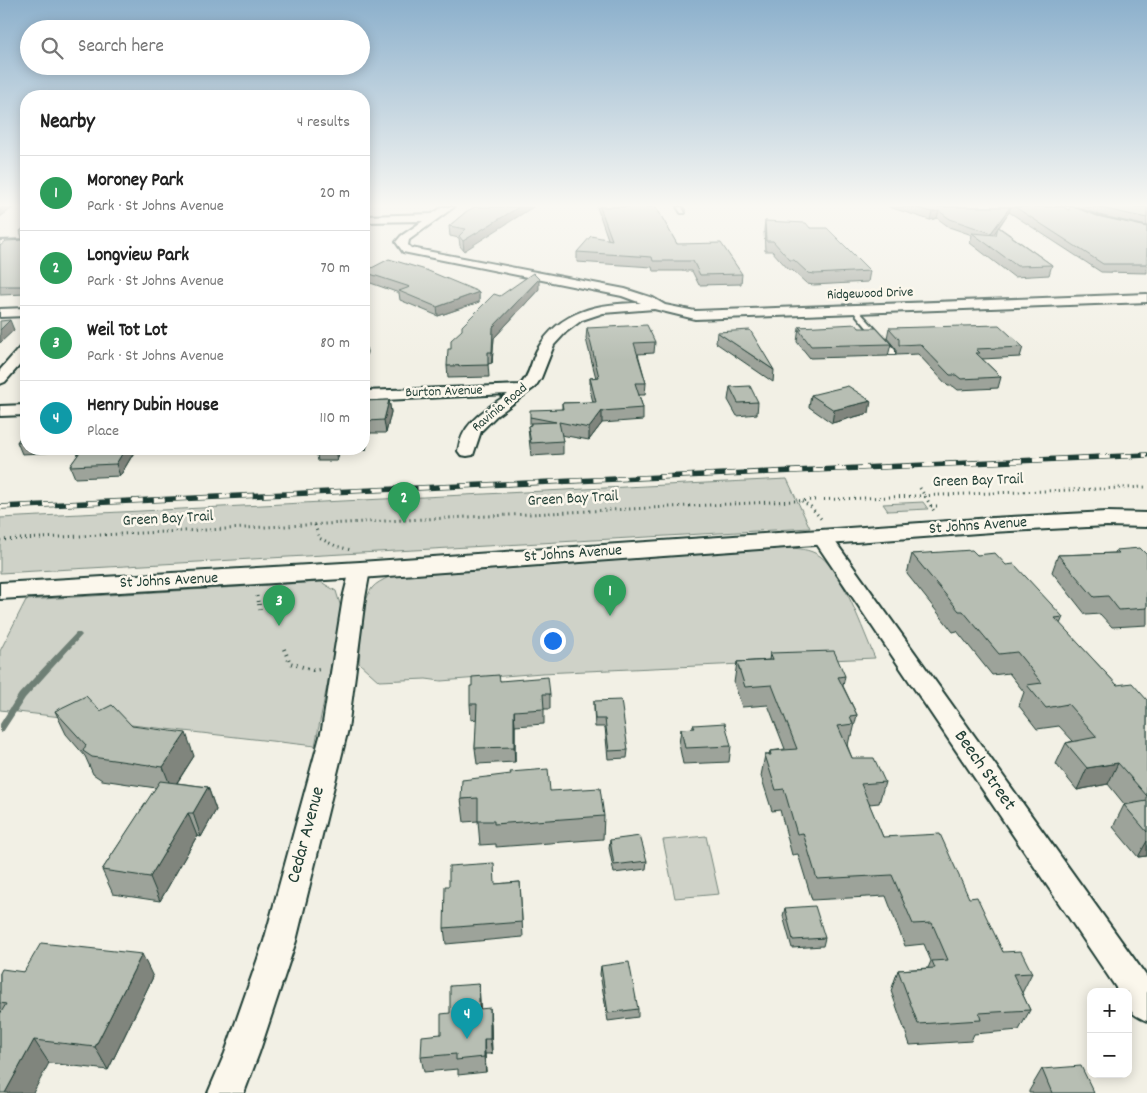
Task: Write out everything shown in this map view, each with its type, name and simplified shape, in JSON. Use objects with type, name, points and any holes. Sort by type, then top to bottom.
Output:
[{"type":"street","name":"Ridgewood Drive","points":[[442,258],[637,297],[661,308],[704,315],[1147,298]]},
{"type":"street","points":[[597,289],[601,299],[598,310]]},
{"type":"street","name":"Ravinia Road","points":[[467,451],[466,441],[475,426],[533,380],[541,356],[551,339],[578,317],[598,310],[625,307],[661,308]]},
{"type":"street","points":[[0,313],[20,312]]},
{"type":"street","points":[[0,379],[20,356]]},
{"type":"street","name":"Burton Avenue","points":[[370,396],[524,389]]},
{"type":"street","points":[[0,411],[20,410]]},
{"type":"street","name":"St Johns Avenue","points":[[0,591],[360,570],[943,517],[1147,520]]},
{"type":"street","name":"Beech Street","points":[[823,529],[1147,1006]]},
{"type":"street","name":"Cedar Avenue","points":[[226,1093],[242,1053],[280,941],[335,729],[360,570]]},
{"type":"lane","points":[[855,310],[892,352]]},
{"type":"path","name":"Green Bay Trail","points":[[0,540],[801,500],[1147,486]]},
{"type":"path","points":[[920,488],[931,506],[943,517]]},
{"type":"path","points":[[801,500],[811,507],[823,529]]},
{"type":"path","points":[[931,506],[943,517]]},
{"type":"path","points":[[315,524],[319,538],[336,546],[362,553],[360,570]]},
{"type":"path","points":[[257,596],[260,610]]},
{"type":"path","points":[[284,649],[290,663],[313,670],[344,667]]},
{"type":"shaded area","points":[[787,479],[810,528],[0,573],[0,518]]},
{"type":"shaded area","points":[[923,502],[928,509],[888,511],[883,504]]},
{"type":"shaded area","points":[[786,548],[808,550],[820,556],[837,575],[852,603],[875,658],[542,673],[441,681],[426,679],[379,681],[359,663],[362,624],[368,595],[374,586],[389,577]]},
{"type":"shaded area","points":[[321,582],[336,591],[342,611],[315,746],[0,710],[0,651],[26,600]]},
{"type":"shaded area","points":[[706,836],[719,894],[675,898],[663,840]]},
{"type":"building","points":[[0,258],[20,258],[20,286],[0,286]]},
{"type":"building","points":[[652,258],[731,258],[742,274],[700,275],[693,261],[653,261]]},
{"type":"building","points":[[788,258],[857,258],[870,271],[815,274],[808,273],[794,260]]},
{"type":"building","points":[[1006,258],[1042,258],[1052,265],[1017,266]]},
{"type":"building","points":[[1094,258],[1147,258],[1147,264],[1103,264]]},
{"type":"building","points":[[389,259],[426,270],[479,292],[437,307],[399,291],[410,287],[370,274],[370,269]]},
{"type":"building","points":[[533,273],[539,279],[493,327],[492,352],[488,352],[488,365],[447,366],[448,349],[451,349],[451,340],[462,330],[462,326],[494,294],[500,296]]},
{"type":"building","points":[[10,320],[0,330],[0,321]]},
{"type":"building","points":[[856,324],[859,328],[876,328],[891,344],[811,346],[799,330],[802,330],[799,327]]},
{"type":"building","points":[[647,325],[655,342],[634,343],[646,383],[635,383],[643,408],[602,411],[589,428],[559,422],[563,441],[531,443],[528,426],[531,423],[556,422],[530,417],[530,410],[563,409],[562,403],[596,402],[590,378],[599,377],[587,328]]},
{"type":"building","points":[[999,325],[1023,347],[976,349],[980,353],[976,353],[1001,377],[961,379],[956,375],[950,375],[920,344],[899,345],[899,339],[889,328]]},
{"type":"building","points":[[750,330],[774,370],[717,332]]},
{"type":"building","points":[[750,386],[758,402],[738,403],[730,387]]},
{"type":"building","points":[[848,386],[871,401],[834,410],[811,395]]},
{"type":"building","points":[[389,400],[384,420],[370,421],[370,401]]},
{"type":"building","points":[[78,455],[121,455],[116,464],[70,466]]},
{"type":"building","points":[[1140,548],[1147,555],[1147,608],[1119,610],[1108,596],[1094,597],[1058,555],[1119,553],[1116,550]]},
{"type":"building","points":[[972,550],[977,555],[995,553],[1006,565],[1014,564],[1063,617],[1055,618],[1117,685],[1132,683],[1147,700],[1147,796],[1118,763],[1087,768],[1066,743],[1097,737],[1068,704],[1046,708],[1027,685],[1042,683],[1017,652],[999,654],[963,611],[959,611],[912,554]]},
{"type":"building","points":[[834,651],[845,676],[838,677],[857,715],[850,716],[853,724],[838,726],[852,758],[874,758],[885,782],[861,784],[883,837],[940,834],[969,898],[977,897],[1003,952],[1021,951],[1032,973],[1013,974],[1030,1010],[979,1013],[981,1020],[918,1024],[898,970],[935,968],[932,961],[948,960],[932,923],[913,924],[892,875],[817,879],[803,833],[797,834],[784,789],[776,790],[765,755],[771,755],[770,751],[797,749],[772,685],[745,687],[737,662],[773,660],[770,653]]},
{"type":"building","points":[[499,675],[500,681],[548,677],[550,694],[543,694],[544,709],[514,711],[514,747],[475,748],[477,704],[470,704],[472,677]]},
{"type":"building","points":[[86,696],[100,711],[112,705],[132,726],[186,733],[163,767],[92,757],[83,751],[86,745],[55,711]]},
{"type":"building","points":[[621,700],[628,750],[609,751],[605,719],[595,719],[594,701]]},
{"type":"building","points":[[725,723],[731,746],[685,748],[681,729],[695,728],[693,725]]},
{"type":"building","points":[[548,769],[550,791],[600,788],[604,816],[494,824],[494,821],[478,821],[478,798],[461,799],[462,780],[511,774],[510,772]]},
{"type":"building","points":[[160,781],[208,787],[193,813],[188,813],[150,877],[102,870]]},
{"type":"building","points":[[1147,801],[1147,832],[1124,805]]},
{"type":"building","points":[[640,836],[647,861],[614,865],[610,840]]},
{"type":"building","points":[[494,863],[495,884],[520,882],[522,922],[444,928],[445,886],[449,886],[449,866]]},
{"type":"building","points":[[815,906],[825,938],[793,940],[785,908]]},
{"type":"building","points":[[41,943],[142,954],[95,1047],[34,1040],[5,1093],[0,1093],[0,1014],[6,1004],[0,1003],[0,973],[2,969],[24,972]]},
{"type":"building","points":[[629,962],[638,1009],[608,1013],[601,966]]},
{"type":"building","points":[[479,984],[479,1009],[490,1008],[490,1039],[484,1039],[484,1057],[456,1060],[456,1054],[421,1057],[422,1036],[441,1034],[441,1014],[450,1013],[450,986]]},
{"type":"building","points":[[1081,1066],[1094,1093],[1052,1093],[1042,1069]]},
{"type":"waterway","points":[[0,730],[22,696],[78,635]]},
{"type":"railway","points":[[0,507],[1147,455]]},
{"type":"place","name":"Longview Park","points":[[404,523]]},
{"type":"place","name":"Moroney Park","points":[[610,616]]},
{"type":"place","name":"Weil Tot Lot","points":[[279,626]]},
{"type":"place","name":"Henry Dubin House","points":[[467,1039]]}]
